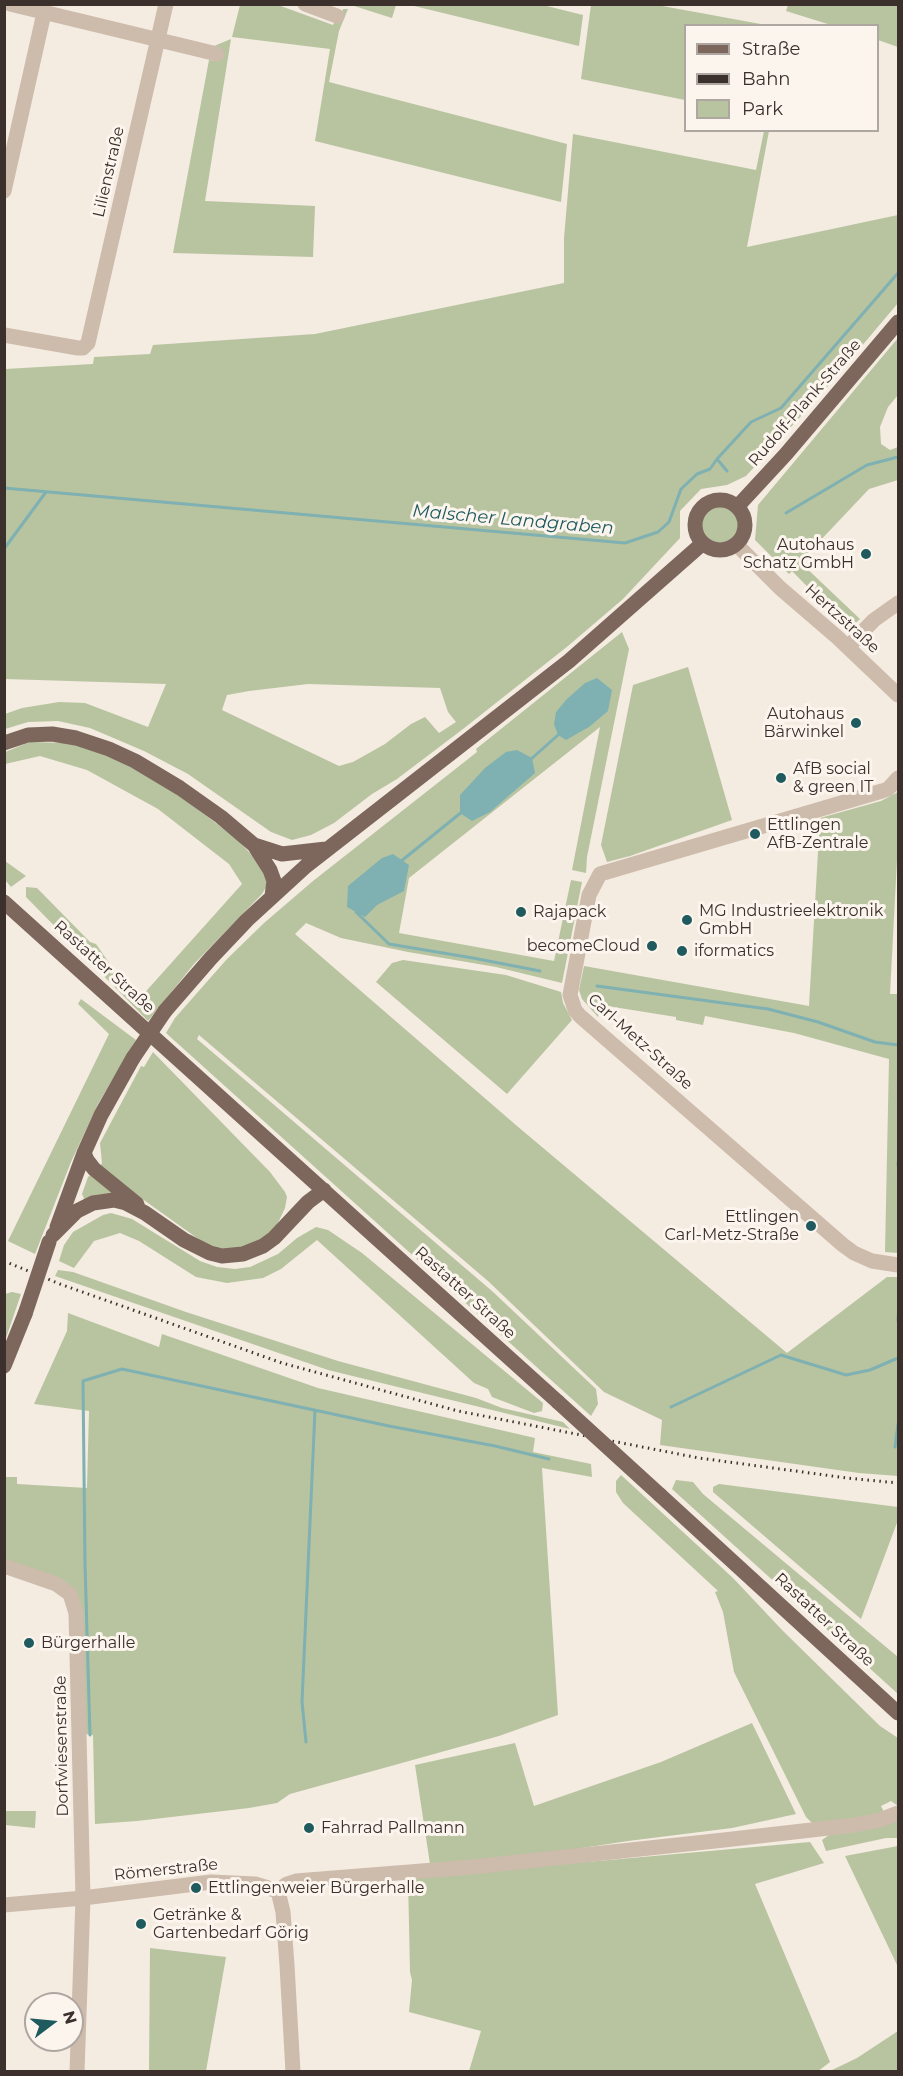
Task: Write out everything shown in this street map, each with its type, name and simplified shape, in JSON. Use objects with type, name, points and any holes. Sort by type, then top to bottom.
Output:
[{"type":"main road","name":"Rudolf-Plank-Straße","points":[[737,507],[786,454],[898,322]]},
{"type":"main road","points":[[723,500],[737,507],[745,521],[741,538],[736,544],[723,550],[703,543],[695,530],[695,522],[702,508],[708,503],[723,500]]},
{"type":"main road","points":[[4,1366],[84,1153],[101,1115],[133,1058],[165,1011],[211,958],[272,896],[326,849],[501,716],[569,661],[703,543]]},
{"type":"main road","points":[[4,743],[28,735],[52,734],[76,738],[109,749],[180,788],[221,817],[254,845],[270,870],[274,881],[272,896]]},
{"type":"main road","points":[[254,845],[282,854],[326,849]]},
{"type":"main road","name":"Rastatter Straße","points":[[4,902],[558,1402],[898,1713]]},
{"type":"main road","points":[[84,1153],[94,1169],[129,1196],[145,1213]]},
{"type":"main road","points":[[51,1239],[77,1211],[85,1206],[114,1200],[126,1203],[145,1213],[184,1240],[210,1253],[233,1256],[264,1246],[308,1202],[324,1190]]},
{"type":"street","points":[[10,4],[217,54]]},
{"type":"street","name":"Lilienstraße","points":[[4,335],[78,348],[86,346],[90,340],[166,4]]},
{"type":"street","points":[[305,4],[337,16]]},
{"type":"street","points":[[4,191],[44,13]]},
{"type":"street","name":"Hertzstraße","points":[[736,544],[780,588],[848,647],[898,695]]},
{"type":"street","points":[[848,647],[874,620],[898,603]]},
{"type":"street","name":"Carl-Metz-Straße","points":[[898,778],[888,789],[882,791],[600,874],[589,895],[570,995],[575,1010],[580,1016],[843,1245],[872,1262],[898,1265]]},
{"type":"street","name":"Dorfwiesenstraße","points":[[4,1566],[56,1584],[70,1594],[76,1613],[83,1898],[77,2072]]},
{"type":"street","points":[[293,2072],[287,1965],[278,1891],[287,1884],[296,1881],[472,1868],[855,1825],[898,1814]]},
{"type":"street","name":"Römerstraße","points":[[4,1905],[211,1882],[255,1884],[278,1891]]},
{"type":"green space","points":[[240,5],[278,5],[333,25],[339,23],[343,9],[348,9],[339,31],[329,82],[567,144],[561,202],[315,141],[330,49],[232,37]]},
{"type":"green space","points":[[351,5],[396,5],[392,18]]},
{"type":"green space","points":[[410,5],[543,5],[583,15],[579,46]]},
{"type":"green space","points":[[591,5],[657,5],[761,24],[684,24],[684,100],[581,79]]},
{"type":"green space","points":[[788,5],[898,5],[898,47],[879,40],[879,24],[828,24],[786,11]]},
{"type":"green space","points":[[231,39],[205,201],[315,206],[313,257],[173,253],[209,60],[218,61],[221,48],[214,46]]},
{"type":"green space","points":[[764,132],[769,132],[747,247],[898,215],[898,303],[823,392],[746,476],[727,485],[701,489],[680,511],[680,538],[623,599],[568,646],[397,779],[372,794],[334,823],[311,835],[292,840],[271,832],[188,774],[144,751],[90,728],[58,721],[28,722],[5,729],[5,714],[22,708],[59,702],[85,703],[148,727],[166,684],[5,679],[5,369],[93,364],[94,357],[150,354],[153,345],[315,334],[564,283],[564,238],[573,134],[756,170]],"holes":[[[308,684],[440,688],[448,712],[456,722],[439,733],[425,717],[411,724],[385,744],[353,762],[339,766],[222,710],[227,695]]]},
{"type":"green space","points":[[898,338],[898,395],[888,407],[880,427],[881,444],[890,450],[898,447],[898,480],[869,489],[800,562],[860,619],[849,629],[792,571],[789,574],[755,540],[758,505]]},
{"type":"green space","points":[[720,506],[734,511],[739,525],[734,539],[720,544],[706,539],[701,525],[706,511]]},
{"type":"green space","points":[[622,632],[629,649],[587,857],[586,873],[572,870],[600,727],[409,878],[399,933],[554,961],[571,880],[582,882],[562,983],[496,967],[341,938],[306,923],[295,934],[517,1126],[787,1353],[887,1277],[898,1277],[898,1476],[859,1473],[660,1445],[662,1420],[604,1392],[488,1281],[199,1035],[197,1039],[492,1291],[596,1389],[598,1404],[591,1416],[166,1033],[175,1018],[227,959],[264,923]]},
{"type":"green space","points":[[688,667],[732,820],[607,862],[601,845],[633,685]]},
{"type":"green space","points":[[30,742],[68,743],[100,751],[166,785],[238,840],[267,872],[268,884],[262,894],[194,964],[148,1021],[26,897],[26,887],[37,888],[90,942],[96,944],[123,983],[140,998],[242,884],[229,864],[158,809],[87,770],[40,756],[5,764],[5,752]]},
{"type":"green space","points":[[898,792],[898,841],[890,994],[898,994],[898,1253],[885,1252],[889,1059],[794,1033],[705,1016],[703,1025],[676,1020],[676,1017],[601,1005],[598,1017],[582,999],[579,990],[584,966],[809,1006],[820,818],[881,801]]},
{"type":"green space","points":[[5,861],[26,876],[11,887],[5,880]]},
{"type":"green space","points":[[403,960],[506,975],[561,992],[563,1003],[572,1020],[507,1094],[376,982],[392,963]]},
{"type":"green space","points":[[81,999],[136,1040],[98,1104],[71,1162],[35,1254],[8,1241],[109,1034],[78,1004]]},
{"type":"green space","points":[[153,1052],[270,1172],[285,1192],[287,1197],[285,1208],[277,1225],[260,1242],[237,1250],[215,1248],[204,1243],[99,1168],[102,1163],[100,1143],[141,1066],[144,1067]]},
{"type":"green space","points":[[93,1173],[124,1195],[85,1201],[82,1194],[88,1177]]},
{"type":"green space","points":[[111,1213],[132,1219],[200,1261],[217,1267],[235,1269],[250,1267],[278,1254],[297,1238],[316,1227],[328,1230],[362,1253],[543,1403],[542,1411],[534,1413],[492,1397],[488,1389],[474,1383],[317,1240],[281,1269],[263,1278],[227,1283],[196,1277],[139,1241],[120,1233],[94,1241],[74,1268],[59,1261],[64,1245],[73,1232]]},
{"type":"green space","points":[[58,1270],[73,1272],[186,1312],[338,1361],[476,1398],[502,1408],[563,1422],[570,1429],[328,1370],[55,1276]]},
{"type":"green space","points":[[12,1292],[21,1294],[5,1341],[5,1294]]},
{"type":"green space","points":[[68,1313],[159,1347],[162,1334],[318,1388],[535,1438],[533,1452],[591,1464],[592,1477],[542,1468],[558,1715],[499,1736],[290,1794],[277,1803],[137,1821],[95,1824],[93,1735],[85,1734],[80,1604],[5,1561],[6,1477],[17,1477],[17,1484],[87,1488],[89,1411],[34,1404],[67,1331]]},
{"type":"green space","points":[[621,1475],[733,1578],[783,1631],[880,1726],[898,1738],[898,1806],[891,1801],[881,1806],[884,1812],[878,1815],[813,1824],[806,1817],[734,1672],[723,1612],[715,1592],[718,1591],[623,1503],[616,1492],[616,1481]]},
{"type":"green space","points":[[676,1480],[693,1482],[703,1494],[898,1657],[898,1694],[672,1489]]},
{"type":"green space","points":[[719,1484],[898,1507],[898,1520],[861,1619],[713,1492],[713,1487]]},
{"type":"green space","points":[[752,1723],[796,1814],[732,1828],[543,1854],[430,1864],[415,1765],[515,1743],[534,1806],[661,1762]]},
{"type":"green space","points":[[5,1811],[36,1811],[35,1828],[5,1825]]},
{"type":"green space","points":[[898,1820],[898,1838],[886,1838],[826,1851],[822,1840],[829,1835]]},
{"type":"green space","points":[[810,1842],[824,1863],[755,1884],[830,2062],[817,2072],[469,2071],[481,2031],[409,2012],[412,1980],[408,1878]]},
{"type":"green space","points":[[898,1846],[898,1967],[845,1856]]},
{"type":"green space","points":[[150,1948],[226,1957],[206,2071],[149,2071]]},
{"type":"green space","points":[[898,2031],[898,2071],[830,2071],[857,2058]]},
{"type":"water","points":[[597,678],[612,690],[608,711],[589,727],[566,740],[558,735],[554,724],[556,712],[585,683]]},
{"type":"water","points":[[517,750],[532,758],[535,773],[490,812],[472,821],[460,813],[460,795],[485,768],[506,752]]},
{"type":"water","points":[[393,854],[409,865],[404,891],[377,905],[365,917],[347,907],[348,886],[382,858]]},
{"type":"waterway","name":"Malscher Landgraben","points":[[4,488],[625,543],[658,532],[669,522],[681,489],[697,474],[710,469],[751,422],[781,408],[898,273]]},
{"type":"waterway","points":[[786,513],[867,465],[898,457]]},
{"type":"waterway","points":[[717,459],[727,471]]},
{"type":"waterway","points":[[4,549],[46,492]]},
{"type":"waterway","points":[[530,760],[558,735]]},
{"type":"waterway","points":[[400,862],[463,811]]},
{"type":"waterway","points":[[358,910],[356,912],[389,944],[540,971]]},
{"type":"waterway","points":[[597,986],[768,1009],[818,1022],[875,1042],[898,1045]]},
{"type":"waterway","points":[[898,1316],[898,1321]]},
{"type":"waterway","points":[[671,1407],[781,1355],[846,1375],[870,1370],[898,1358]]},
{"type":"waterway","points":[[90,1735],[83,1381],[122,1369],[549,1459]]},
{"type":"waterway","points":[[306,1742],[302,1702],[315,1410]]},
{"type":"waterway","points":[[895,1447],[898,1424]]},
{"type":"railway","points":[[4,1261],[60,1284],[282,1363],[458,1411],[699,1458],[898,1483]]},
{"type":"place","name":"Autohaus Schatz GmbH","points":[[866,554]]},
{"type":"place","name":"Autohaus Bärwinkel","points":[[856,723]]},
{"type":"place","name":"AfB social & green IT","points":[[781,778]]},
{"type":"place","name":"Ettlingen AfB-Zentrale","points":[[755,834]]},
{"type":"place","name":"Rajapack","points":[[521,912]]},
{"type":"place","name":"MG Industrieelektronik GmbH","points":[[687,920]]},
{"type":"place","name":"becomeCloud","points":[[652,946]]},
{"type":"place","name":"iformatics","points":[[682,951]]},
{"type":"place","name":"Ettlingen Carl-Metz-Straße","points":[[811,1226]]},
{"type":"place","name":"Bürgerhalle","points":[[29,1643]]},
{"type":"place","name":"Fahrrad Pallmann","points":[[309,1828]]},
{"type":"place","name":"Ettlingenweier Bürgerhalle","points":[[196,1888]]},
{"type":"place","name":"Getränke & Gartenbedarf Görig","points":[[141,1924]]}]
